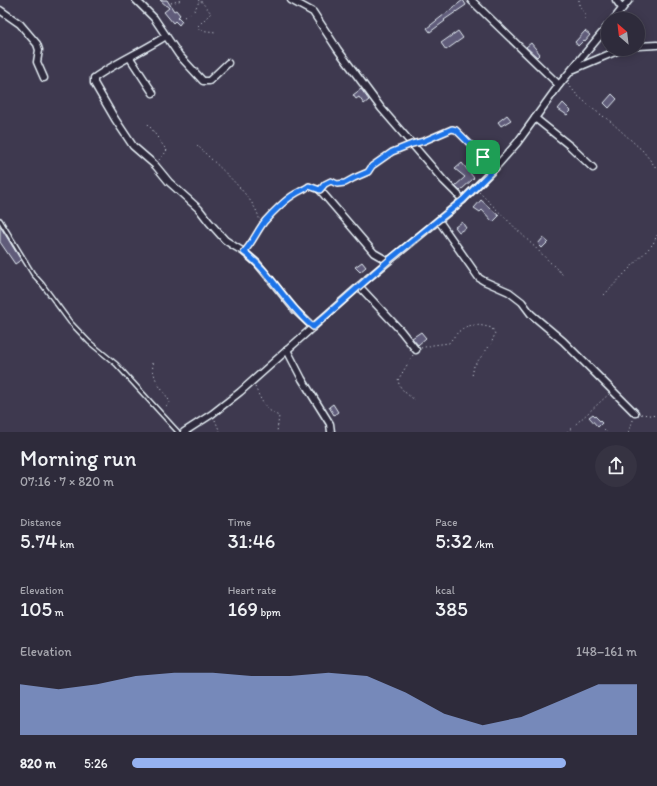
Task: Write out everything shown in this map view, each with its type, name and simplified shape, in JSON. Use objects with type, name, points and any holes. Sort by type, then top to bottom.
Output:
[{"type":"street","points":[[136,0],[154,18],[179,55],[203,81],[209,81],[228,63]]},
{"type":"street","points":[[291,0],[313,12],[338,50],[382,108],[412,144],[463,200]]},
{"type":"street","points":[[616,0],[622,8]]},
{"type":"street","points":[[619,12],[629,0]]},
{"type":"street","points":[[474,1],[559,85]]},
{"type":"street","points":[[0,10],[20,24],[37,44],[39,50],[37,62],[44,78]]},
{"type":"street","points":[[184,432],[212,414],[252,381],[388,261],[463,200],[495,168],[517,143],[559,85],[601,35]]},
{"type":"street","points":[[166,36],[94,78],[94,84],[133,146],[155,165],[169,182],[200,209],[217,232],[257,263],[295,310],[313,327]]},
{"type":"street","points":[[645,45],[657,44]]},
{"type":"street","points":[[572,70],[605,56]]},
{"type":"street","points":[[130,58],[153,93]]},
{"type":"street","points":[[535,118],[570,146],[593,168]]},
{"type":"street","points":[[320,190],[374,253],[388,261]]},
{"type":"street","points":[[439,221],[479,278],[509,292],[522,302],[531,314],[560,339],[636,413]]},
{"type":"street","points":[[359,286],[401,331],[416,350]]},
{"type":"street","points":[[287,350],[302,379],[330,424],[331,432]]},
{"type":"lane","points":[[0,220],[34,274],[70,322],[89,342],[116,364],[158,412],[178,432]]},
{"type":"path","points":[[171,3],[182,0]]},
{"type":"path","points":[[184,17],[194,11],[199,0],[211,13],[198,26],[199,30],[216,32]]},
{"type":"path","points":[[578,0],[579,5],[585,14],[585,19]]},
{"type":"path","points":[[564,79],[582,100],[610,121],[643,151],[657,169]]},
{"type":"path","points":[[148,124],[167,151],[155,165]]},
{"type":"path","points":[[244,252],[253,242],[267,219],[295,194],[309,186],[320,190],[331,181],[337,184],[345,183],[368,172],[372,166],[392,152],[452,129],[456,130],[495,168]]},
{"type":"path","points":[[197,145],[245,194],[254,207],[259,218],[259,230]]},
{"type":"path","points":[[475,188],[563,275]]},
{"type":"path","points":[[604,295],[653,244],[657,235]]},
{"type":"path","points":[[415,400],[398,384],[398,380],[416,350],[449,343],[456,334],[464,328],[477,324],[492,328],[495,334],[491,344],[474,366],[472,376]]},
{"type":"path","points":[[152,363],[159,386],[167,396],[170,403],[158,412]]},
{"type":"path","points":[[252,381],[262,403],[271,412],[279,416],[277,432]]},
{"type":"path","points":[[567,432],[607,396],[611,390]]},
{"type":"path","points":[[628,432],[634,421],[636,413],[657,416]]},
{"type":"path","points":[[212,414],[220,432]]},
{"type":"path","points":[[604,428],[607,432]]},
{"type":"building","points":[[160,0],[167,0],[174,11],[176,10],[180,15],[178,17],[182,21],[179,25],[175,21],[173,23],[164,12],[169,8]]},
{"type":"building","points":[[463,0],[466,5],[444,20],[445,21],[430,32],[427,28]]},
{"type":"building","points":[[458,31],[463,38],[446,50],[441,43]]},
{"type":"building","points":[[585,31],[590,35],[578,46],[575,42]]},
{"type":"building","points":[[531,43],[540,54],[537,57],[526,47]]},
{"type":"building","points":[[361,89],[369,100],[364,104],[359,97],[356,99],[353,95]]},
{"type":"building","points":[[612,94],[617,99],[609,108],[604,103]]},
{"type":"building","points":[[563,103],[571,111],[567,115],[558,109]]},
{"type":"building","points":[[507,115],[511,120],[501,126],[498,122]]},
{"type":"building","points":[[482,159],[487,165],[483,170],[477,164]]},
{"type":"building","points":[[462,163],[474,178],[460,191],[455,186],[465,177],[455,169]]},
{"type":"building","points":[[481,200],[499,216],[493,222],[482,210],[480,212],[474,208]]},
{"type":"building","points":[[462,222],[466,228],[459,232],[455,227]]},
{"type":"building","points":[[0,226],[21,260],[15,264],[0,242]]},
{"type":"building","points":[[543,238],[548,242],[542,248],[538,244]]},
{"type":"building","points":[[362,262],[366,267],[360,272],[355,267]]},
{"type":"building","points":[[421,332],[426,338],[418,345],[412,338]]},
{"type":"building","points":[[333,404],[338,412],[334,415],[329,407]]},
{"type":"building","points":[[593,414],[602,423],[598,427],[589,417]]},
{"type":"route","points":[[452,129],[456,130],[483,157],[495,168],[463,200],[439,221],[404,247],[313,327],[295,310],[257,263],[244,252],[253,242],[267,219],[295,194],[309,186],[320,190],[325,184],[331,181],[337,184],[345,183],[368,172],[372,166],[392,152],[412,144],[419,143],[452,129]]}]
